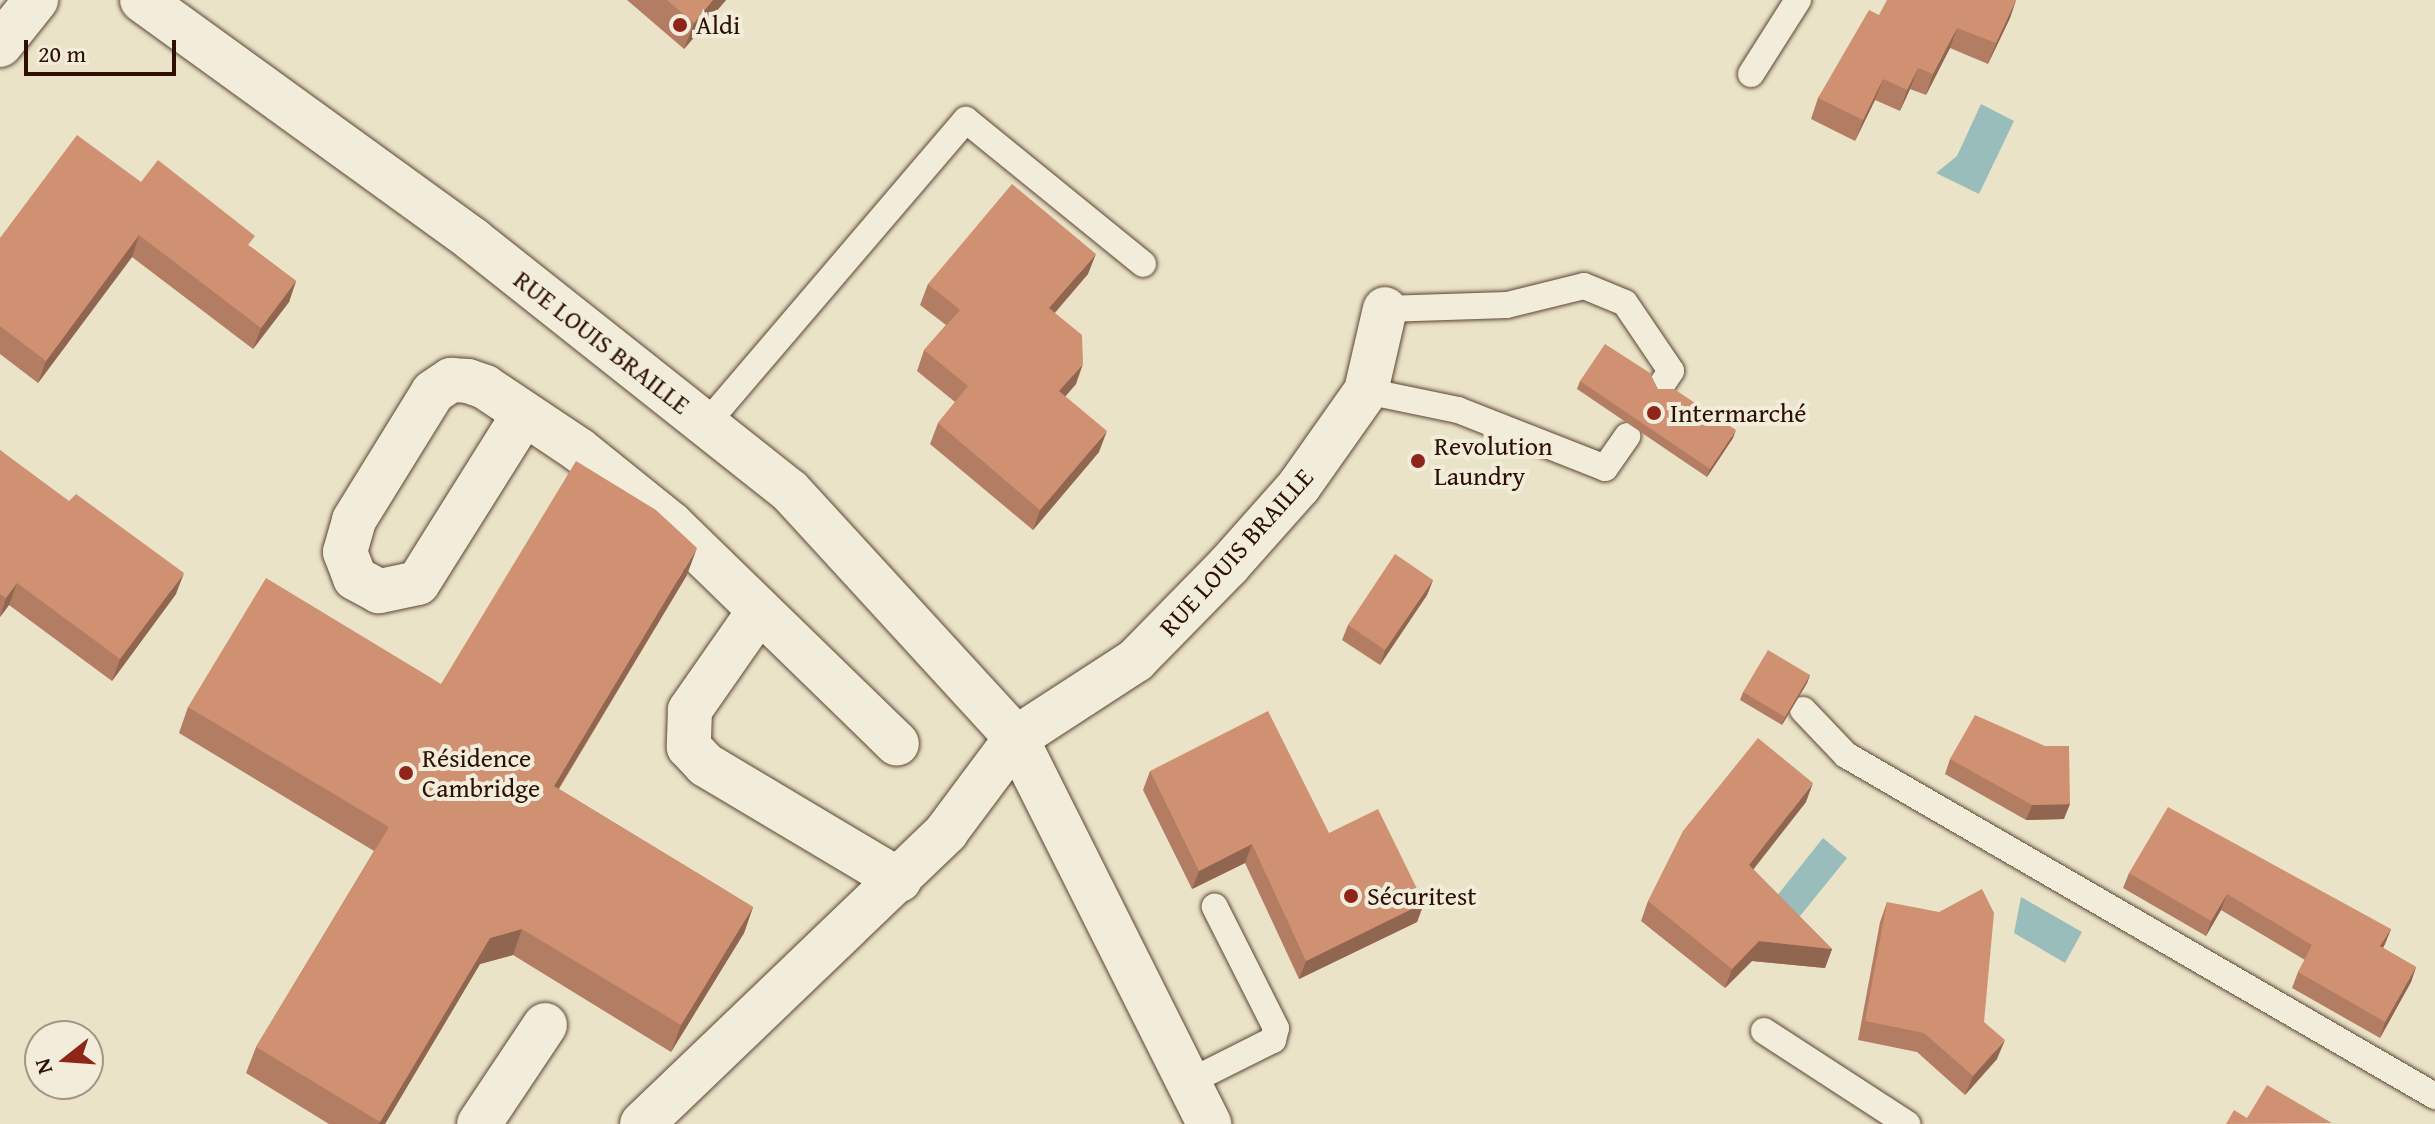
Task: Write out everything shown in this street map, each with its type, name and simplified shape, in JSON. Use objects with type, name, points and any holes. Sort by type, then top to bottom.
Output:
[{"type":"street","points":[[0,45],[36,0]]},
{"type":"street","name":"RUE LOUIS BRAILLE","points":[[142,0],[473,240],[790,491],[1016,738],[1209,1124]]},
{"type":"street","name":"RUE LOUIS BRAILLE","points":[[1016,738],[1093,694],[1175,623],[1299,486],[1366,391],[1385,309]]},
{"type":"street","points":[[524,414],[418,583],[379,591],[355,578],[347,535],[433,392],[451,380],[468,381],[524,414],[671,524],[897,744]]},
{"type":"street","points":[[759,611],[690,710],[689,747],[706,765],[899,880]]},
{"type":"street","points":[[642,1124],[899,880],[986,786],[1016,738]]},
{"type":"street","points":[[479,1124],[545,1025]]},
{"type":"lane","points":[[1751,74],[1798,0]]},
{"type":"lane","points":[[706,424],[966,120],[1143,264]]},
{"type":"lane","points":[[1385,309],[1507,305],[1584,286],[1625,303],[1671,371],[1663,383]]},
{"type":"lane","points":[[1366,391],[1458,410],[1605,468],[1627,436]]},
{"type":"lane","points":[[1803,710],[1846,755],[2435,1096]]},
{"type":"lane","points":[[1189,1082],[1273,1040],[1276,1028],[1215,907]]},
{"type":"lane","points":[[1764,1031],[1907,1124]]},
{"type":"water","points":[[1981,104],[2014,121],[1979,194],[1936,173],[1957,156]]},
{"type":"water","points":[[1823,838],[1847,858],[1800,916],[1776,897]]},
{"type":"water","points":[[2021,897],[2082,932],[2065,963],[2014,933]]},
{"type":"building","points":[[667,0],[713,0],[694,23]]},
{"type":"building","points":[[1887,0],[2016,0],[1996,43],[1957,28],[1933,74],[1918,68],[1907,90],[1883,79],[1863,120],[1818,98],[1869,10],[1879,15]]},
{"type":"building","points":[[77,135],[141,182],[158,160],[255,236],[248,245],[296,281],[261,328],[139,235],[46,361],[0,326],[0,238]]},
{"type":"building","points":[[1012,184],[1096,254],[1049,308],[1082,335],[1083,364],[1059,391],[1107,431],[1040,510],[938,423],[968,386],[924,350],[960,310],[928,284]]},
{"type":"building","name":"Intermarché","points":[[1605,344],[1650,373],[1658,389],[1674,389],[1736,430],[1710,469],[1580,381]]},
{"type":"building","points":[[0,450],[69,501],[76,494],[184,573],[120,659],[17,583],[6,598],[0,594]]},
{"type":"building","name":"Résidence Cambridge","points":[[576,461],[656,510],[697,548],[554,786],[753,907],[681,1025],[522,929],[490,938],[380,1122],[256,1047],[389,827],[188,707],[266,578],[441,684]]},
{"type":"building","points":[[1395,554],[1433,580],[1385,650],[1348,625]]},
{"type":"building","points":[[1768,650],[1810,675],[1785,717],[1743,692]]},
{"type":"building","points":[[1268,711],[1329,833],[1378,809],[1424,903],[1306,961],[1252,844],[1199,871],[1150,771]]},
{"type":"building","points":[[1975,715],[2045,746],[2069,746],[2070,804],[2032,805],[1950,759]]},
{"type":"building","points":[[1758,738],[1813,783],[1749,865],[1832,949],[1759,941],[1732,969],[1648,901],[1683,831]]},
{"type":"building","points":[[2168,807],[2391,929],[2380,946],[2416,967],[2385,1022],[2298,972],[2312,945],[2227,894],[2211,921],[2129,873]]},
{"type":"building","points":[[1982,889],[1994,913],[1984,1022],[2005,1040],[1973,1076],[1924,1033],[1865,1021],[1887,902],[1939,912]]},
{"type":"building","points":[[2267,1085],[2332,1123],[2226,1124],[2234,1110],[2247,1118]]},
{"type":"place","name":"Aldi","points":[[680,25]]},
{"type":"place","name":"Intermarché","points":[[1654,413]]},
{"type":"place","name":"Revolution Laundry","points":[[1418,461]]},
{"type":"place","name":"Résidence Cambridge","points":[[406,773]]},
{"type":"place","name":"Sécuritest","points":[[1351,896]]}]
